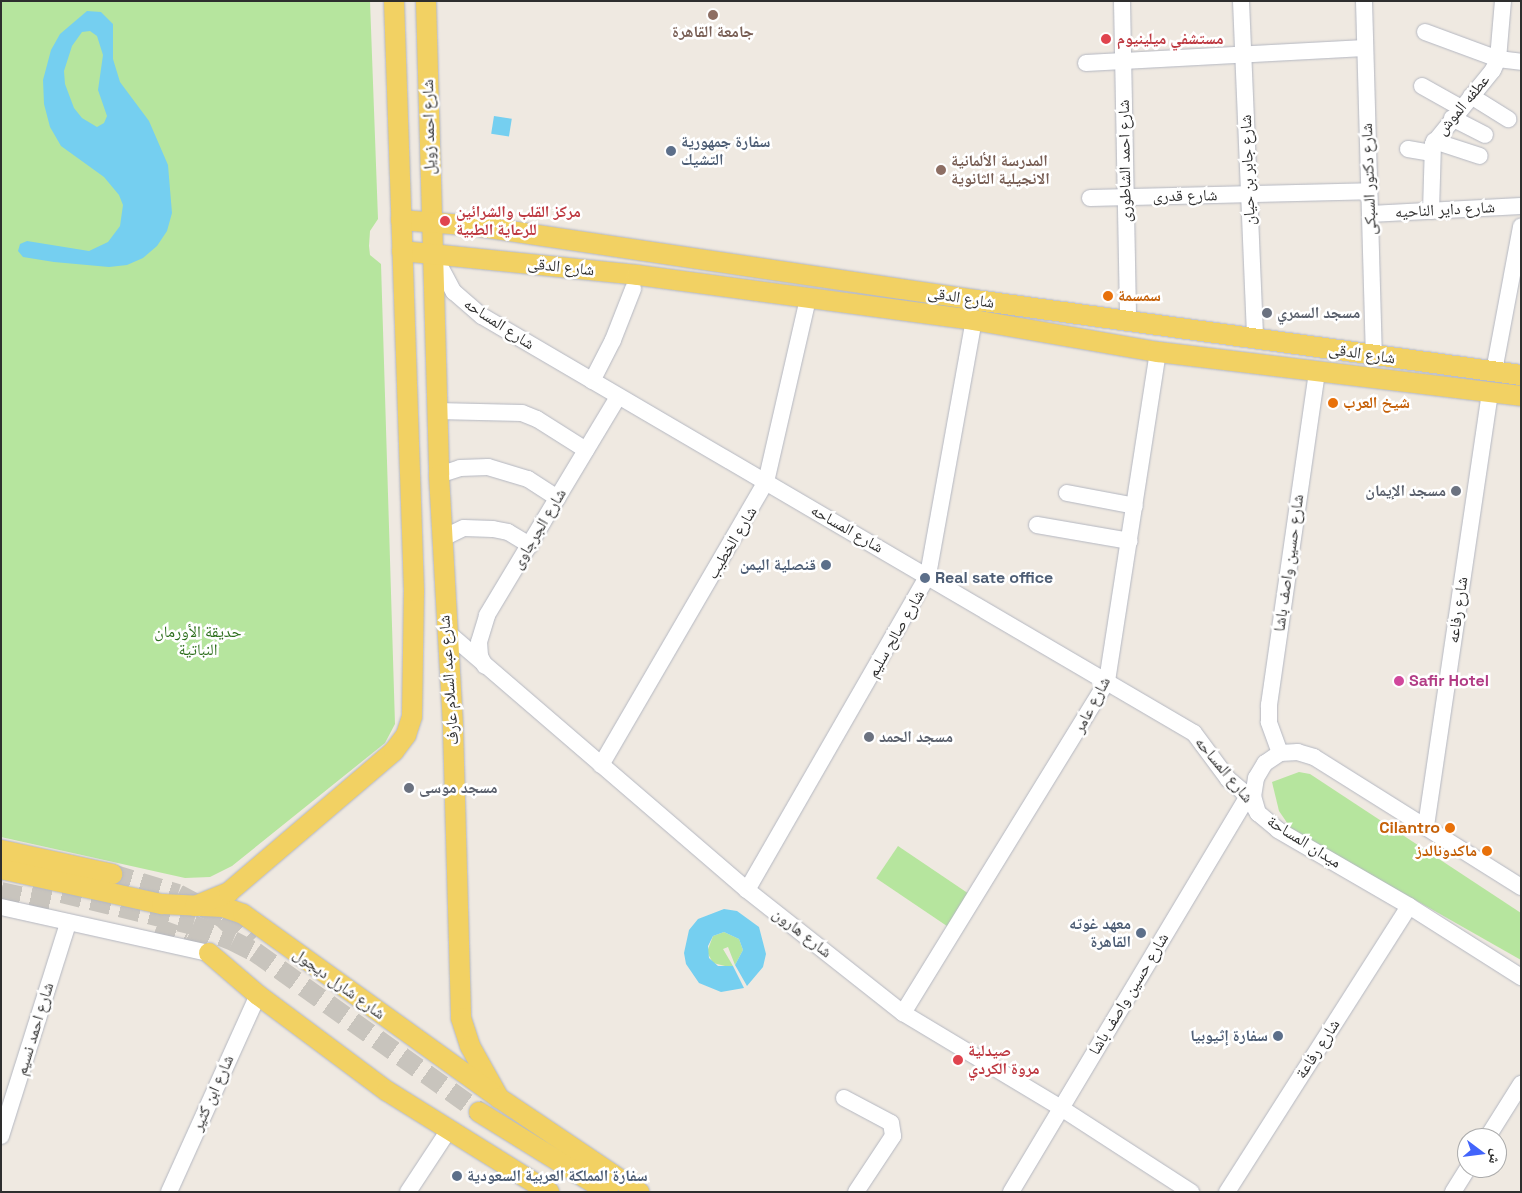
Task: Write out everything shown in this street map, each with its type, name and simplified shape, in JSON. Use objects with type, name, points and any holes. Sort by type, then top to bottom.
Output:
[{"type":"main road","name":"شارع احمد زويل","points":[[394,1],[402,250]]},
{"type":"main road","name":"شارع احمد زويل","points":[[426,1],[433,252]]},
{"type":"main road","name":"شارع الدقى","points":[[402,220],[476,226],[1128,321],[1521,375]]},
{"type":"main road","name":"شارع الدقى","points":[[402,250],[433,252],[974,320],[1158,352],[1521,396]]},
{"type":"main road","name":"شارع عبد السلام عارف","points":[[195,906],[229,892],[401,744],[412,716],[414,634],[402,250]]},
{"type":"main road","name":"شارع عبد السلام عارف","points":[[433,252],[441,539],[453,728],[461,1018],[470,1046],[499,1098]]},
{"type":"main road","points":[[414,634],[446,631]]},
{"type":"main road","points":[[1,850],[112,874]]},
{"type":"main road","name":"شارع شارل ديجول","points":[[1,869],[162,904],[223,907],[243,914],[499,1098],[639,1192]]},
{"type":"main road","points":[[208,953],[258,995],[387,1091],[448,1131],[549,1192]]},
{"type":"main road","points":[[479,1112],[608,1192]]},
{"type":"street","name":"شارع احمد الشاطورى","points":[[1122,1],[1128,321]]},
{"type":"street","name":"شارع جابر بن حيان","points":[[1241,1],[1255,339]]},
{"type":"street","name":"شارع دكتور السبكى","points":[[1364,1],[1374,356]]},
{"type":"street","name":"عطفه الموش","points":[[1431,210],[1432,147],[1498,59],[1503,1]]},
{"type":"street","points":[[1425,32],[1498,59],[1521,62]]},
{"type":"street","points":[[1086,63],[1366,48]]},
{"type":"street","points":[[1422,86],[1461,107],[1508,119]]},
{"type":"street","points":[[1461,107],[1486,135]]},
{"type":"street","points":[[1408,150],[1432,147],[1480,156]]},
{"type":"street","name":"شارع قدرى","points":[[1090,198],[1369,191]]},
{"type":"street","name":"شارع داير الناحيه","points":[[1370,214],[1521,206]]},
{"type":"street","points":[[1494,371],[1521,227]]},
{"type":"street","name":"شارع المساحه","points":[[433,252],[447,282],[472,310],[928,575],[1194,733],[1228,779],[1248,796],[1258,812]]},
{"type":"street","points":[[592,381],[613,340],[633,289]]},
{"type":"street","name":"شارع الخطيب","points":[[601,765],[766,482],[808,299]]},
{"type":"street","name":"شارع صالح سليم","points":[[747,890],[928,575],[974,320]]},
{"type":"street","name":"شارع عامر","points":[[903,1013],[1106,682],[1130,541],[1158,352]]},
{"type":"street","name":"شارع حسين واصف باشا","points":[[1280,753],[1269,722],[1269,705],[1317,372]]},
{"type":"street","name":"شارع رفاعه","points":[[1426,826],[1490,393]]},
{"type":"street","name":"شارع الجرجاوى","points":[[485,666],[480,656],[482,628],[618,396]]},
{"type":"street","points":[[437,411],[522,413],[537,418],[586,450]]},
{"type":"street","points":[[439,475],[460,468],[488,467],[528,479],[558,498]]},
{"type":"street","points":[[1067,493],[1135,506]]},
{"type":"street","points":[[1037,525],[1130,541]]},
{"type":"street","points":[[441,539],[464,528],[493,529],[508,532],[530,545]]},
{"type":"street","name":"شارع هارون","points":[[446,631],[747,890],[903,1013],[1061,1108],[1191,1192]]},
{"type":"street","points":[[1280,753],[1298,752],[1314,757],[1521,887]]},
{"type":"street","name":"ميدان المساحة","points":[[1280,753],[1265,763],[1256,778],[1253,796],[1258,812],[1278,830],[1409,906],[1521,976]]},
{"type":"street","name":"شارع حسين واصف باشا","points":[[1011,1192],[1248,796]]},
{"type":"street","name":"شارع رفاعة","points":[[1227,1192],[1409,906]]},
{"type":"street","points":[[1,907],[208,953]]},
{"type":"street","name":"شارع احمد نسيم","points":[[1,1136],[68,923]]},
{"type":"street","name":"شارع ابن كثير","points":[[169,1192],[258,995]]},
{"type":"street","points":[[1493,1128],[1521,1084]]},
{"type":"street","points":[[844,1098],[891,1123],[893,1136],[856,1192]]},
{"type":"street","points":[[408,1192],[448,1131]]},
{"type":"street","points":[[1453,1192],[1462,1178]]},
{"type":"green space","name":"حديقة الأورمان النباتية","points":[[1,1],[370,1],[378,219],[370,231],[369,246],[370,255],[381,264],[395,724],[385,743],[232,866],[210,877],[185,878],[1,837]]},
{"type":"green space","points":[[1299,772],[1310,774],[1521,913],[1521,960],[1292,830],[1279,811],[1272,782]]},
{"type":"green space","points":[[898,846],[974,897],[952,930],[876,878]]},
{"type":"green space","points":[[724,932],[739,939],[743,950],[735,965],[728,947],[723,949],[733,966],[729,967],[713,963],[707,952],[713,936]]},
{"type":"water","points":[[87,11],[101,12],[113,24],[113,59],[120,82],[149,121],[168,165],[172,213],[167,231],[157,246],[143,258],[127,265],[109,267],[54,262],[23,257],[18,251],[20,244],[27,241],[89,251],[108,242],[120,226],[123,205],[119,195],[104,177],[61,146],[50,127],[44,104],[43,80],[51,50],[60,34]],"holes":[[[90,31],[97,36],[103,55],[98,90],[107,116],[104,123],[97,127],[82,118],[74,108],[65,84],[64,71],[72,46],[82,32]]]},
{"type":"water","points":[[494,116],[512,119],[509,137],[491,134]]},
{"type":"water","points":[[724,909],[737,911],[759,927],[766,954],[763,967],[747,986],[735,965],[743,950],[739,939],[724,932],[713,936],[708,946],[709,958],[718,966],[733,966],[744,988],[721,992],[699,983],[686,964],[684,953],[689,930],[698,919]]},
{"type":"tunnel","points":[[112,874],[178,894],[223,918],[250,944]]},
{"type":"tunnel","points":[[33,886],[193,925],[255,952],[479,1112]]},
{"type":"tunnel","points":[[1,892],[51,903]]},
{"type":"tunnel","points":[[156,928],[186,939],[209,953]]},
{"type":"place","name":"جامعة القاهرة","points":[[713,15]]},
{"type":"place","name":"مستشفي ميلينيوم","points":[[1106,39]]},
{"type":"place","name":"سفارة جمهورية التشيك","points":[[671,151]]},
{"type":"place","name":"المدرسة الألمانية الانجيلية الثانوية","points":[[941,170]]},
{"type":"place","name":"مركز القلب والشرائين للرعاية الطبية","points":[[445,221]]},
{"type":"place","name":"سمسمة","points":[[1108,296]]},
{"type":"place","name":"مسجد السمري","points":[[1267,313]]},
{"type":"place","name":"شيخ العرب","points":[[1333,403]]},
{"type":"place","name":"مسجد الإيمان","points":[[1456,491]]},
{"type":"place","name":"قنصلية اليمن","points":[[826,565]]},
{"type":"place","name":"Real sate office","points":[[925,578]]},
{"type":"place","name":"Safir Hotel","points":[[1399,681]]},
{"type":"place","name":"مسجد الحمد","points":[[869,737]]},
{"type":"place","name":"مسجد موسى","points":[[409,788]]},
{"type":"place","name":"Cilantro","points":[[1450,828]]},
{"type":"place","name":"ماكدونالدز","points":[[1487,851]]},
{"type":"place","name":"معهد غوته القاهرة","points":[[1141,933]]},
{"type":"place","name":"سفارة إثيوبيا","points":[[1278,1036]]},
{"type":"place","name":"صيدلية مروة الكردي","points":[[958,1060]]},
{"type":"place","name":"سفارة المملكة العربية السعودية","points":[[457,1176]]}]
